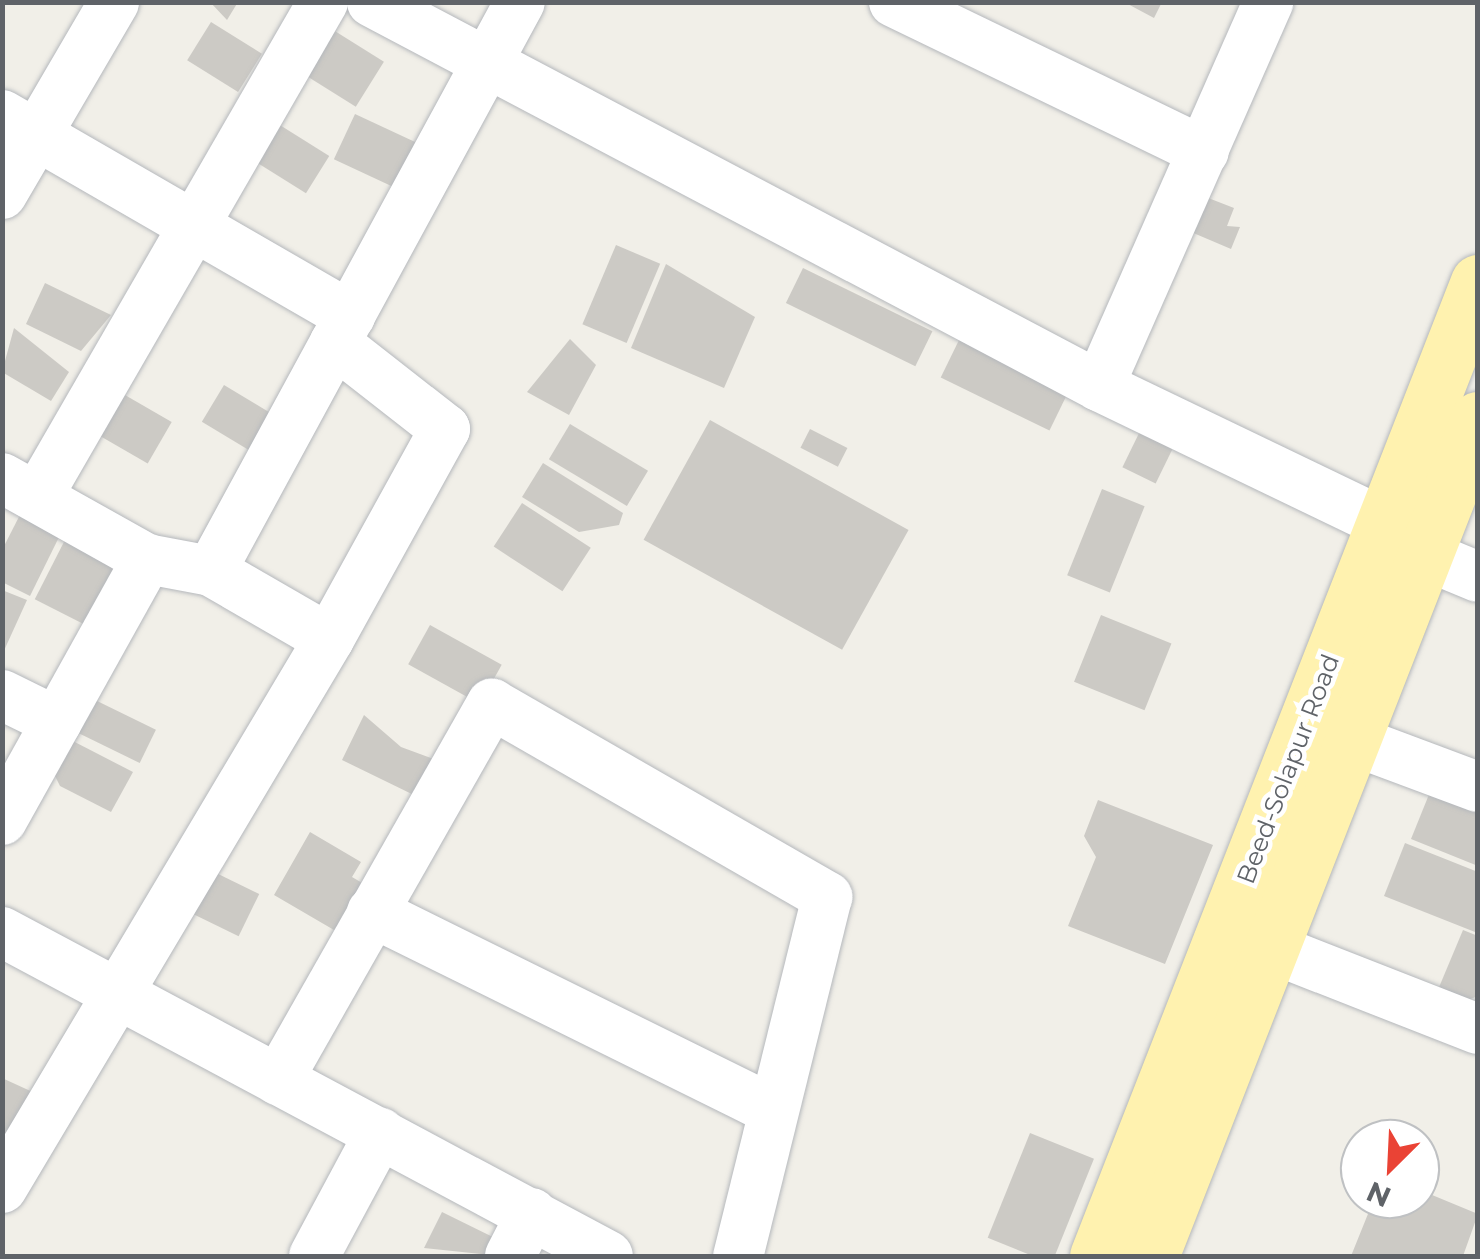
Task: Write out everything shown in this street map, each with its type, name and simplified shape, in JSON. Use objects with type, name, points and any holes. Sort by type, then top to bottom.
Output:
[{"type":"main road","name":"Beed-Solapur Road","points":[[1151,1256],[1352,740],[1404,539],[1478,282]]},
{"type":"main road","name":"Beed-Solapur Road","points":[[1097,1256],[1404,539],[1478,419]]},
{"type":"street","points":[[2,194],[20,126],[114,2]]},
{"type":"street","points":[[323,2],[195,224],[21,486],[148,559],[210,571],[329,639]]},
{"type":"street","points":[[372,2],[485,69],[1478,577]]},
{"type":"street","points":[[210,571],[520,2]]},
{"type":"street","points":[[894,2],[1204,152]]},
{"type":"street","points":[[1099,386],[1268,2]]},
{"type":"street","points":[[2,1188],[122,998],[445,429],[343,330],[195,224],[20,126]]},
{"type":"street","points":[[2,820],[148,559]]},
{"type":"street","points":[[2,695],[57,722]]},
{"type":"street","points":[[278,1080],[492,704],[828,897],[770,1109],[738,1256]]},
{"type":"street","points":[[1352,740],[1478,787]]},
{"type":"street","points":[[372,912],[770,1109]]},
{"type":"street","points":[[2,932],[380,1134],[521,1235],[608,1256]]},
{"type":"street","points":[[1271,948],[1478,1029]]},
{"type":"street","points":[[314,1256],[380,1134]]},
{"type":"building","points":[[210,2],[238,2],[227,20]]},
{"type":"building","points":[[1124,2],[1162,2],[1154,18]]},
{"type":"building","points":[[211,22],[262,54],[238,92],[187,60]]},
{"type":"building","points":[[322,23],[384,62],[356,107],[294,68]]},
{"type":"building","points":[[355,114],[422,145],[401,191],[334,159]]},
{"type":"building","points":[[275,122],[329,156],[306,193],[252,159]]},
{"type":"building","points":[[1198,194],[1234,208],[1227,226],[1240,227],[1231,249],[1184,229]]},
{"type":"building","points":[[616,245],[660,264],[627,343],[582,324]]},
{"type":"building","points":[[666,264],[755,317],[724,388],[631,348]]},
{"type":"building","points":[[803,268],[932,331],[915,366],[786,303]]},
{"type":"building","points":[[45,283],[111,315],[81,351],[26,324]]},
{"type":"building","points":[[14,328],[69,372],[51,401],[2,372]]},
{"type":"building","points":[[960,338],[1069,391],[1049,431],[941,378]]},
{"type":"building","points":[[570,339],[596,365],[569,415],[527,392]]},
{"type":"building","points":[[224,385],[275,416],[253,453],[202,422]]},
{"type":"building","points":[[118,391],[172,422],[148,464],[94,433]]},
{"type":"building","points":[[710,420],[909,530],[842,650],[644,540]]},
{"type":"building","points":[[570,424],[648,471],[627,506],[549,459]]},
{"type":"building","points":[[1143,425],[1176,441],[1156,483],[1122,467]]},
{"type":"building","points":[[810,429],[847,448],[838,467],[800,448]]},
{"type":"building","points":[[543,463],[623,513],[619,525],[579,532],[522,497]]},
{"type":"building","points":[[1102,489],[1145,506],[1110,592],[1067,575]]},
{"type":"building","points":[[522,503],[591,548],[562,591],[494,547]]},
{"type":"building","points":[[23,509],[62,531],[30,596],[2,582],[2,550]]},
{"type":"building","points":[[67,536],[119,562],[86,626],[35,599]]},
{"type":"building","points":[[2,590],[27,600],[2,655]]},
{"type":"building","points":[[1101,615],[1171,643],[1144,710],[1074,682]]},
{"type":"building","points":[[430,625],[502,665],[480,704],[408,664]]},
{"type":"building","points":[[93,699],[156,730],[140,763],[77,732]]},
{"type":"building","points":[[364,715],[401,747],[439,761],[420,798],[342,760]]},
{"type":"building","points":[[67,738],[133,772],[111,812],[60,786],[51,768]]},
{"type":"building","points":[[1432,787],[1478,805],[1478,866],[1411,839]]},
{"type":"building","points":[[1098,800],[1213,845],[1165,964],[1068,926],[1096,857],[1084,836]]},
{"type":"building","points":[[310,832],[361,862],[352,877],[374,890],[346,937],[274,895]]},
{"type":"building","points":[[1405,843],[1478,872],[1475,932],[1384,896]]},
{"type":"building","points":[[208,869],[259,894],[239,936],[187,911]]},
{"type":"building","points":[[1463,930],[1478,936],[1478,996],[1463,1002],[1437,992]]},
{"type":"building","points":[[2,1078],[37,1094],[16,1138],[2,1131]]},
{"type":"building","points":[[1030,1133],[1094,1159],[1055,1256],[1033,1256],[988,1238]]},
{"type":"building","points":[[1440,1198],[1478,1214],[1463,1256],[1351,1256],[1366,1219],[1440,1219]]},
{"type":"building","points":[[442,1212],[507,1244],[500,1256],[424,1248]]}]
